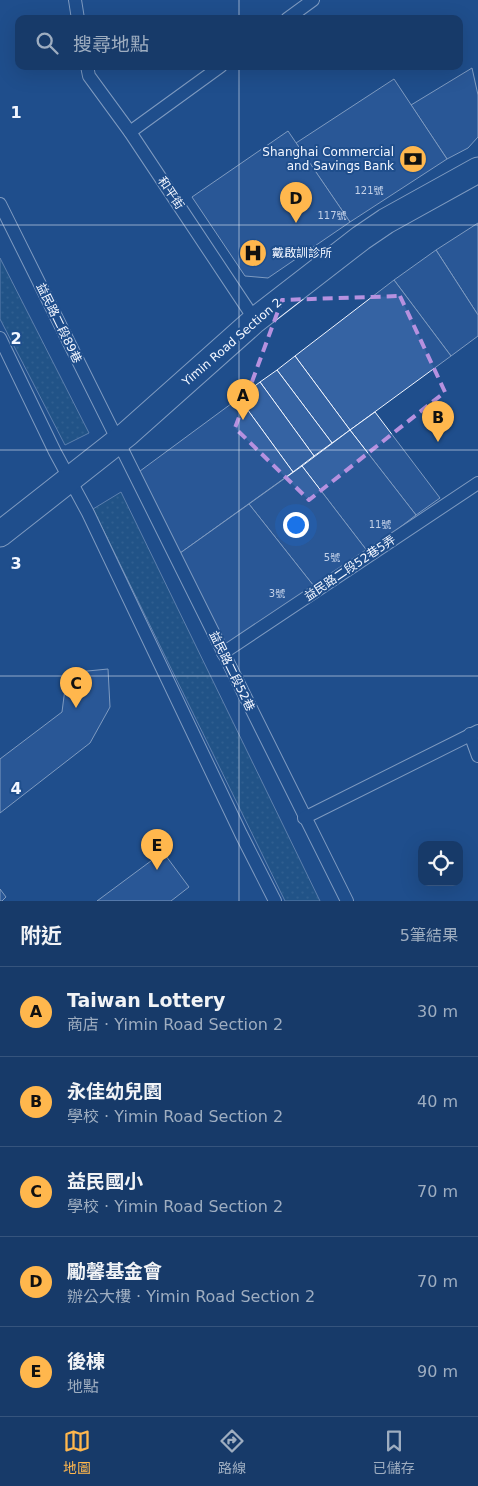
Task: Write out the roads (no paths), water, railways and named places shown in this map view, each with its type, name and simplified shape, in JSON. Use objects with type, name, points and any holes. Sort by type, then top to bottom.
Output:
[{"type":"street","name":"Yimin Road Section 2","points":[[0,534],[68,478],[118,441],[255,320],[361,238],[386,221],[478,170]]},
{"type":"lane","points":[[76,0],[78,15]]},
{"type":"lane","points":[[293,15],[314,0]]},
{"type":"lane","name":"和平街","points":[[88,70],[89,76],[130,132],[255,320]]},
{"type":"lane","points":[[130,132],[215,70]]},
{"type":"lane","name":"益民路二段89巷","points":[[0,204],[118,441]]},
{"type":"lane","points":[[0,338],[68,478],[88,513],[241,834],[275,901]]},
{"type":"lane","name":"益民路二段52巷","points":[[118,441],[304,818],[347,901]]},
{"type":"lane","name":"益民路二段52巷5弄","points":[[223,653],[478,482]]},
{"type":"lane","points":[[304,818],[474,733],[478,756]]},
{"type":"place","name":"Shanghai Commercial and Savings Bank","points":[[413,159]]},
{"type":"place","name":"勵馨基金會","points":[[296,223]]},
{"type":"place","name":"戴啟訓診所","points":[[253,253]]},
{"type":"place","name":"Taiwan Lottery","points":[[243,420]]},
{"type":"place","name":"永佳幼兒園","points":[[438,442]]},
{"type":"place","name":"益民國小","points":[[76,708]]},
{"type":"place","name":"後棟","points":[[157,870]]}]
